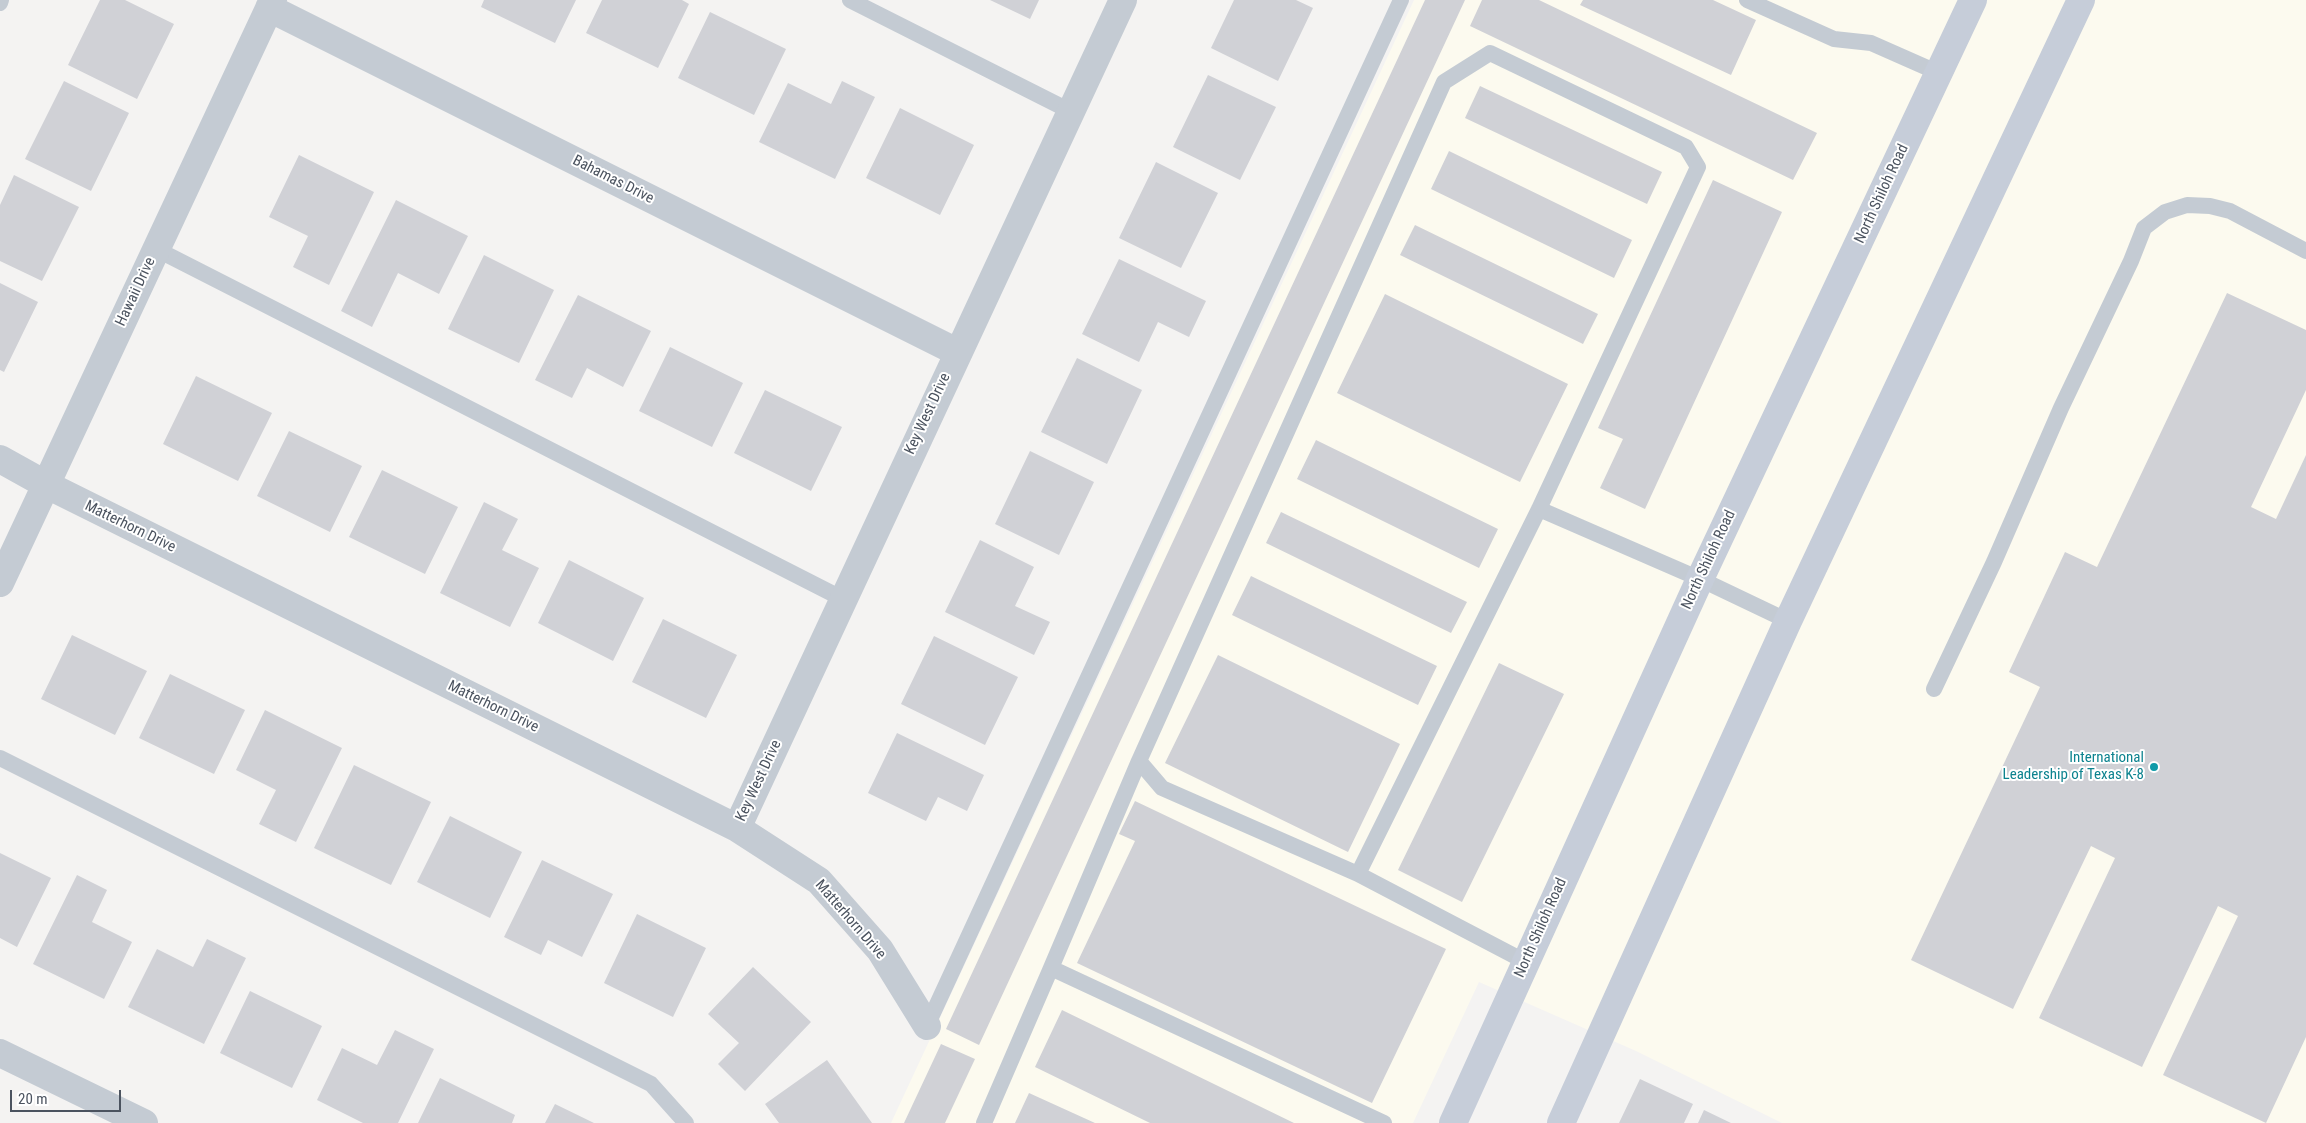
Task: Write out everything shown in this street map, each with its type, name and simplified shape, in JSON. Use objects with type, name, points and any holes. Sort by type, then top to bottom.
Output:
[{"type":"main road","name":"North Shiloh Road","points":[[1452,1123],[1700,579],[1973,0]]},
{"type":"main road","points":[[1561,1123],[1788,621],[2081,0]]},
{"type":"street","name":"Key West Drive","points":[[737,828],[1122,0]]},
{"type":"street","name":"Hawaii Drive","points":[[0,584],[45,484],[271,4]]},
{"type":"street","name":"Bahamas Drive","points":[[271,4],[957,352]]},
{"type":"street","name":"Matterhorn Drive","points":[[0,459],[45,484],[737,828],[820,881],[880,950],[927,1026]]},
{"type":"street","points":[[0,1053],[144,1123]]},
{"type":"lane","points":[[850,0],[1070,111]]},
{"type":"lane","points":[[927,1026],[1401,0]]},
{"type":"lane","points":[[1747,0],[1834,39],[1871,43],[1939,73]]},
{"type":"lane","points":[[984,1123],[1139,760],[1444,82],[1490,53],[1686,147],[1698,167],[1539,509],[1358,874]]},
{"type":"lane","points":[[1934,690],[1994,562],[2061,408],[2131,261],[2144,228],[2165,212],[2187,205],[2210,206],[2230,211],[2306,251]]},
{"type":"lane","points":[[156,249],[843,599]]},
{"type":"lane","points":[[1539,509],[1700,579],[1788,621]]},
{"type":"lane","points":[[0,758],[651,1084],[686,1123]]},
{"type":"lane","points":[[1139,760],[1162,788],[1358,874],[1526,962]]},
{"type":"lane","points":[[1051,968],[1384,1123]]},
{"type":"shaded area","points":[[1414,0],[2306,0],[2306,1123],[1782,1123],[1636,1051],[1479,982],[1413,1123],[891,1123]]},
{"type":"building","points":[[100,0],[125,0],[174,24],[137,99],[68,65]]},
{"type":"building","points":[[484,0],[576,0],[555,43],[481,7]]},
{"type":"building","points":[[602,0],[682,0],[689,4],[658,68],[586,33]]},
{"type":"building","points":[[990,0],[1039,0],[1030,19]]},
{"type":"building","points":[[1234,0],[1296,0],[1313,8],[1278,81],[1211,48]]},
{"type":"building","points":[[1425,0],[1465,0],[979,1045],[946,1029]]},
{"type":"building","points":[[1482,0],[1539,0],[1817,133],[1793,180],[1470,26]]},
{"type":"building","points":[[1583,0],[1713,0],[1756,20],[1731,75],[1580,5]]},
{"type":"building","points":[[710,12],[786,49],[754,115],[678,78]]},
{"type":"building","points":[[1208,75],[1276,107],[1240,180],[1173,147]]},
{"type":"building","points":[[64,81],[129,113],[91,191],[25,159]]},
{"type":"building","points":[[842,81],[875,97],[835,179],[759,142],[788,83],[831,104]]},
{"type":"building","points":[[1480,86],[1662,172],[1647,204],[1465,118]]},
{"type":"building","points":[[900,108],[974,145],[940,215],[866,178]]},
{"type":"building","points":[[1449,151],[1632,240],[1614,278],[1431,189]]},
{"type":"building","points":[[299,155],[374,192],[329,285],[293,267],[308,236],[269,217]]},
{"type":"building","points":[[1156,162],[1218,193],[1181,268],[1119,238]]},
{"type":"building","points":[[14,175],[79,207],[42,281],[0,261],[0,205]]},
{"type":"building","points":[[1713,180],[1782,212],[1645,509],[1600,488],[1623,439],[1598,428]]},
{"type":"building","points":[[396,200],[468,236],[439,294],[398,273],[372,327],[341,311]]},
{"type":"building","points":[[1415,225],[1598,314],[1583,344],[1400,255]]},
{"type":"building","points":[[484,255],[554,290],[519,363],[448,329]]},
{"type":"building","points":[[1119,259],[1206,301],[1189,337],[1158,322],[1139,362],[1082,334]]},
{"type":"building","points":[[0,283],[38,302],[4,372],[0,370]]},
{"type":"building","name":"International Leadership of Texas K-8","points":[[2227,293],[2306,330],[2306,390],[2251,507],[2276,519],[2306,455],[2306,1037],[2266,1123],[2163,1075],[2238,916],[2218,906],[2142,1067],[2039,1018],[2115,858],[2091,846],[2013,1009],[1911,960],[2040,687],[2009,672],[2065,552],[2097,567]]},
{"type":"building","points":[[1385,294],[1568,384],[1520,482],[1337,393]]},
{"type":"building","points":[[578,295],[651,331],[623,387],[587,368],[572,398],[535,380]]},
{"type":"building","points":[[670,347],[743,383],[712,447],[639,411]]},
{"type":"building","points":[[1077,358],[1142,390],[1107,464],[1041,432]]},
{"type":"building","points":[[196,376],[272,413],[238,481],[163,444]]},
{"type":"building","points":[[765,390],[842,427],[811,491],[734,453]]},
{"type":"building","points":[[289,431],[362,466],[330,532],[257,496]]},
{"type":"building","points":[[1316,440],[1498,529],[1479,568],[1297,479]]},
{"type":"building","points":[[1030,451],[1094,482],[1059,555],[995,524]]},
{"type":"building","points":[[382,470],[458,507],[425,574],[349,537]]},
{"type":"building","points":[[484,502],[518,519],[502,550],[539,568],[510,627],[440,593]]},
{"type":"building","points":[[1281,512],[1467,602],[1451,633],[1266,543]]},
{"type":"building","points":[[980,540],[1034,567],[1015,606],[1050,622],[1034,655],[945,612]]},
{"type":"building","points":[[569,560],[644,598],[613,661],[538,623]]},
{"type":"building","points":[[1251,576],[1437,666],[1418,705],[1232,615]]},
{"type":"building","points":[[663,619],[737,655],[706,718],[632,682]]},
{"type":"building","points":[[72,635],[147,671],[115,735],[41,699]]},
{"type":"building","points":[[934,636],[1018,677],[985,745],[901,704]]},
{"type":"building","points":[[1218,655],[1400,744],[1348,852],[1165,763]]},
{"type":"building","points":[[1499,663],[1564,694],[1462,902],[1398,870]]},
{"type":"building","points":[[170,674],[245,710],[214,774],[139,738]]},
{"type":"building","points":[[265,710],[342,748],[296,842],[259,824],[276,790],[236,770]]},
{"type":"building","points":[[897,733],[984,775],[967,811],[938,797],[926,821],[868,793]]},
{"type":"building","points":[[354,765],[431,802],[391,885],[314,848]]},
{"type":"building","points":[[1135,801],[1446,949],[1372,1103],[1077,963],[1135,841],[1119,834]]},
{"type":"building","points":[[450,816],[522,852],[490,918],[417,882]]},
{"type":"building","points":[[0,853],[51,878],[17,947],[0,938]]},
{"type":"building","points":[[542,860],[613,894],[582,957],[548,940],[541,955],[504,937]]},
{"type":"building","points":[[77,875],[107,890],[92,922],[132,942],[104,999],[33,964]]},
{"type":"building","points":[[637,914],[706,948],[673,1017],[604,983]]},
{"type":"building","points":[[207,939],[246,958],[204,1044],[128,1007],[157,949],[193,967]]},
{"type":"building","points":[[753,967],[811,1022],[745,1091],[718,1064],[739,1043],[708,1014]]},
{"type":"building","points":[[250,991],[322,1026],[292,1088],[220,1053]]},
{"type":"building","points":[[1062,1010],[1294,1123],[1150,1123],[1035,1067]]},
{"type":"building","points":[[395,1030],[434,1049],[398,1123],[363,1123],[317,1100],[342,1048],[377,1065]]},
{"type":"building","points":[[941,1044],[975,1059],[945,1123],[904,1123]]},
{"type":"building","points":[[827,1060],[872,1123],[779,1123],[765,1104]]},
{"type":"building","points":[[440,1078],[515,1115],[512,1123],[418,1123]]},
{"type":"building","points":[[1640,1079],[1693,1104],[1684,1123],[1619,1123]]},
{"type":"building","points":[[1029,1093],[1095,1123],[1015,1123]]},
{"type":"building","points":[[555,1104],[594,1123],[545,1123]]},
{"type":"building","points":[[1704,1110],[1731,1123],[1698,1123]]},
{"type":"place","name":"International Leadership of Texas K-8","points":[[2154,767]]}]
